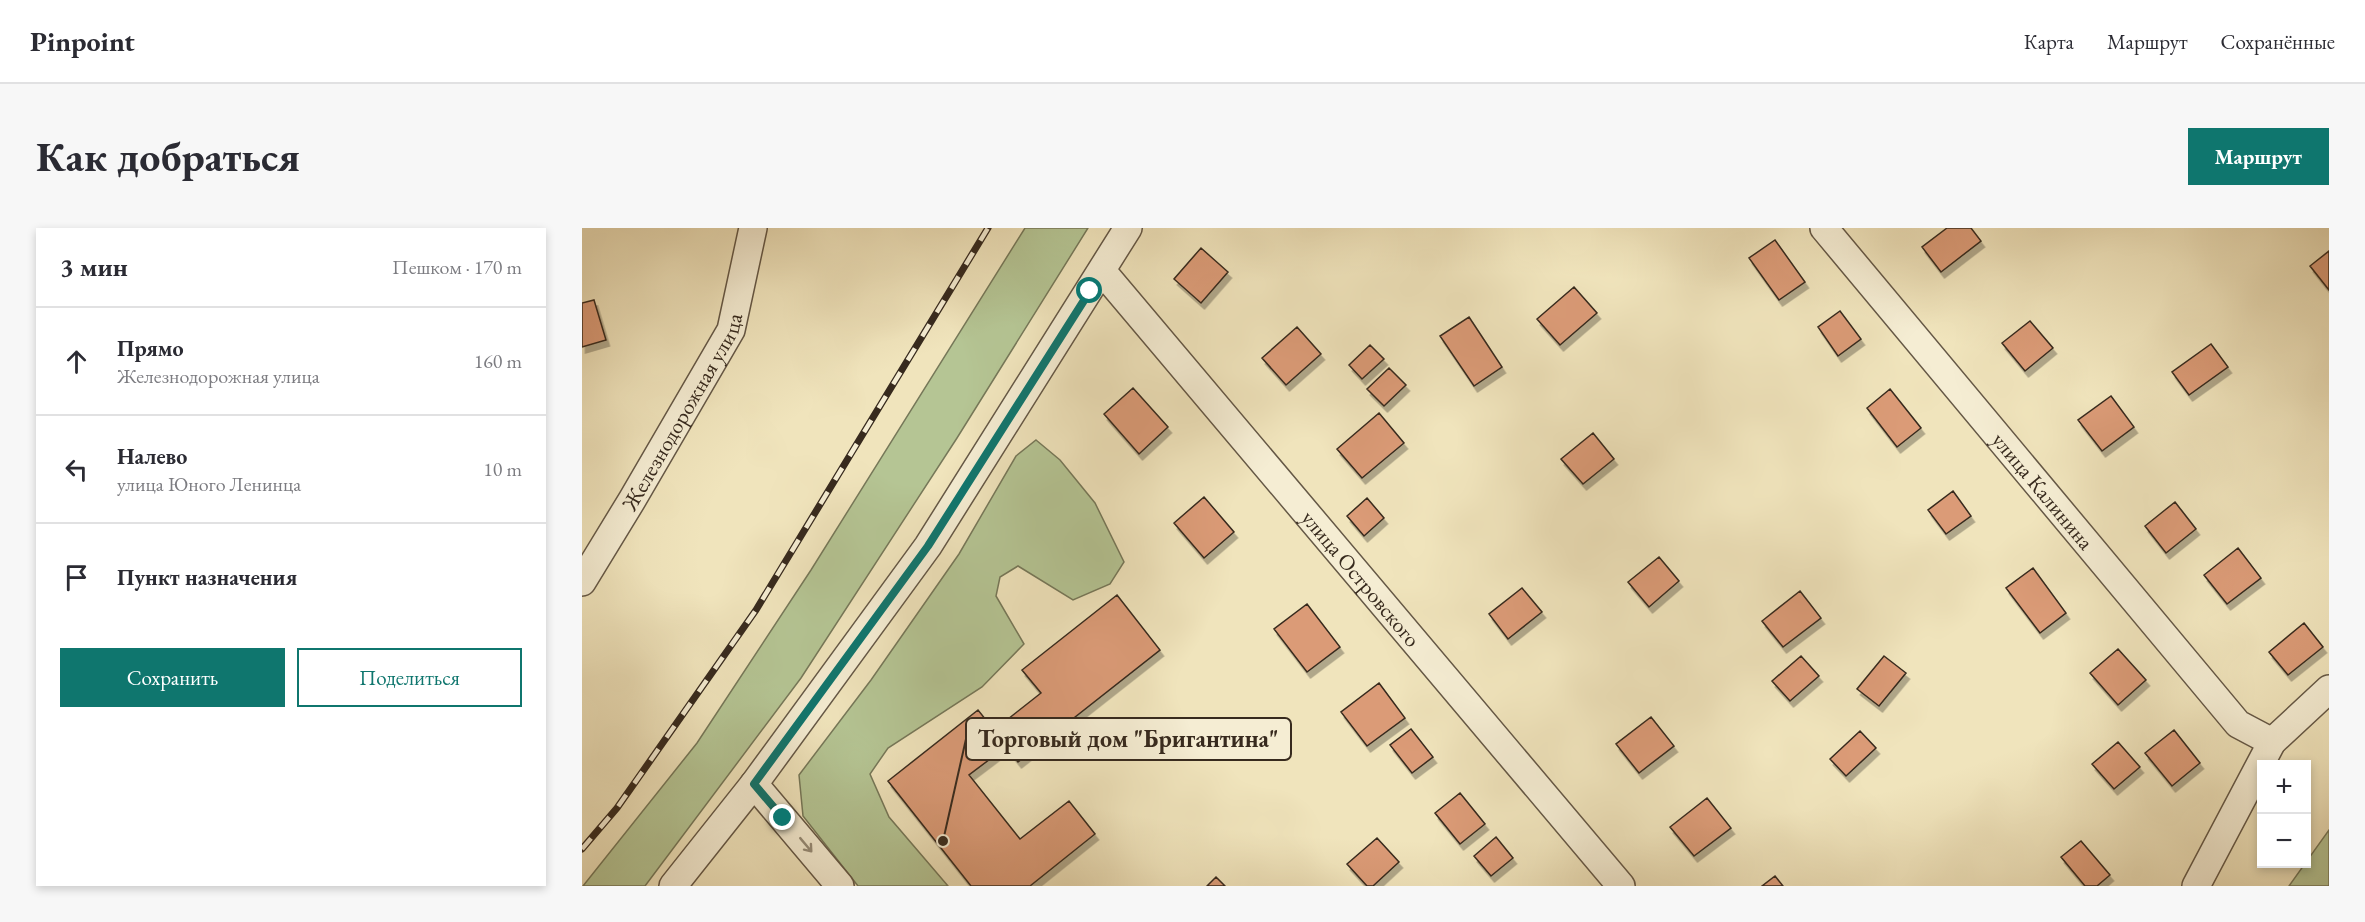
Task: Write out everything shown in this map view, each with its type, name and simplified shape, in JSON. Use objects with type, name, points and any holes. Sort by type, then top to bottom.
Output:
[{"type":"street","name":"Железнодорожная улица","points":[[582,582],[731,330],[753,228]]},
{"type":"street","points":[[673,886],[754,784],[928,546],[1128,228]]},
{"type":"street","name":"улица Калинина","points":[[1824,228],[2238,724],[2272,742]]},
{"type":"street","name":"улица Островского","points":[[1102,271],[1621,886]]},
{"type":"street","points":[[2196,886],[2272,742],[2329,689]]},
{"type":"street","points":[[754,784],[840,886]]},
{"type":"green space","points":[[1025,228],[1088,228],[957,438],[801,678],[645,886],[583,886],[697,743],[811,570]]},
{"type":"green space","points":[[1036,440],[1060,460],[1095,503],[1124,562],[1110,584],[1073,600],[1018,566],[1000,577],[996,596],[1024,644],[982,687],[888,748],[870,774],[889,817],[948,886],[858,886],[803,816],[799,775],[871,680],[959,554],[1016,456]]},
{"type":"green space","points":[[2329,830],[2329,886],[2289,886],[2302,868],[2311,868],[2311,855]]},
{"type":"building","points":[[1947,228],[1971,228],[1981,241],[1941,272],[1922,247]]},
{"type":"building","points":[[1775,240],[1805,282],[1779,300],[1749,258]]},
{"type":"building","points":[[1201,248],[1228,272],[1201,303],[1174,279]]},
{"type":"building","points":[[2329,251],[2329,290],[2310,266]]},
{"type":"building","points":[[1574,287],[1597,313],[1560,345],[1537,319]]},
{"type":"building","points":[[594,300],[606,340],[582,347],[582,303]]},
{"type":"building","points":[[1840,311],[1861,339],[1838,356],[1818,327]]},
{"type":"building","points":[[1469,317],[1502,367],[1474,386],[1440,336]]},
{"type":"building","points":[[2030,321],[2053,348],[2025,371],[2002,343]]},
{"type":"building","points":[[1297,327],[1321,354],[1286,385],[1262,358]]},
{"type":"building","points":[[2211,344],[2228,367],[2189,395],[2172,372]]},
{"type":"building","points":[[1370,345],[1384,359],[1362,379],[1349,365]]},
{"type":"building","points":[[1389,368],[1406,385],[1384,406],[1367,389]]},
{"type":"building","points":[[1133,388],[1168,427],[1139,454],[1104,414]]},
{"type":"building","points":[[1890,389],[1921,428],[1897,447],[1867,408]]},
{"type":"building","points":[[2111,396],[2134,427],[2102,451],[2078,420]]},
{"type":"building","points":[[1379,413],[1404,443],[1362,478],[1337,449]]},
{"type":"building","points":[[1593,433],[1614,459],[1583,484],[1561,459]]},
{"type":"building","points":[[1953,491],[1971,516],[1946,534],[1928,510]]},
{"type":"building","points":[[1204,497],[1234,532],[1204,558],[1174,523]]},
{"type":"building","points":[[1367,498],[1384,518],[1364,536],[1347,516]]},
{"type":"building","points":[[2175,502],[2196,529],[2166,553],[2145,526]]},
{"type":"building","points":[[2238,548],[2261,578],[2227,604],[2204,575]]},
{"type":"building","points":[[1659,557],[1679,581],[1649,607],[1628,582]]},
{"type":"building","points":[[2033,568],[2066,613],[2040,633],[2006,588]]},
{"type":"building","points":[[1522,588],[1542,612],[1508,639],[1489,614]]},
{"type":"building","points":[[1800,591],[1821,618],[1783,647],[1762,621]]},
{"type":"building","points":[[1117,595],[1160,650],[1018,762],[1006,747],[969,775],[1020,839],[1069,801],[1095,834],[1030,886],[971,886],[888,781],[978,710],[994,730],[1041,693],[1022,670]]},
{"type":"building","points":[[1307,604],[1340,647],[1307,672],[1274,629]]},
{"type":"building","points":[[2304,623],[2323,647],[2288,675],[2269,652]]},
{"type":"building","points":[[2118,649],[2146,680],[2118,705],[2090,673]]},
{"type":"building","points":[[1801,656],[1819,676],[1790,701],[1772,681]]},
{"type":"building","points":[[1884,656],[1906,673],[1879,706],[1857,689]]},
{"type":"building","points":[[1379,683],[1405,718],[1367,746],[1341,712]]},
{"type":"building","points":[[1651,717],[1674,746],[1639,773],[1616,744]]},
{"type":"building","points":[[1411,729],[1433,757],[1412,773],[1390,745]]},
{"type":"building","points":[[2174,730],[2200,763],[2172,786],[2145,753]]},
{"type":"building","points":[[1860,731],[1876,748],[1846,776],[1830,759]]},
{"type":"building","points":[[2118,742],[2140,767],[2114,789],[2092,764]]},
{"type":"building","points":[[1460,793],[1485,824],[1460,844],[1435,813]]},
{"type":"building","points":[[1707,798],[1731,828],[1694,856],[1670,827]]},
{"type":"building","points":[[1496,837],[1513,858],[1491,876],[1474,856]]},
{"type":"building","points":[[1377,838],[1399,862],[1373,886],[1367,886],[1347,864]]},
{"type":"building","points":[[2081,841],[2110,875],[2097,886],[2085,886],[2061,857]]},
{"type":"building","points":[[1775,876],[1783,886],[1762,886]]},
{"type":"building","points":[[1216,877],[1225,886],[1207,886]]},
{"type":"railway","points":[[582,849],[617,808],[756,610],[988,228]]},
{"type":"place","name":"Торговый дом \"Бригантина\"","points":[[943,841]]},
{"type":"route","points":[[783,818],[754,784],[928,546],[1090,291]]}]
